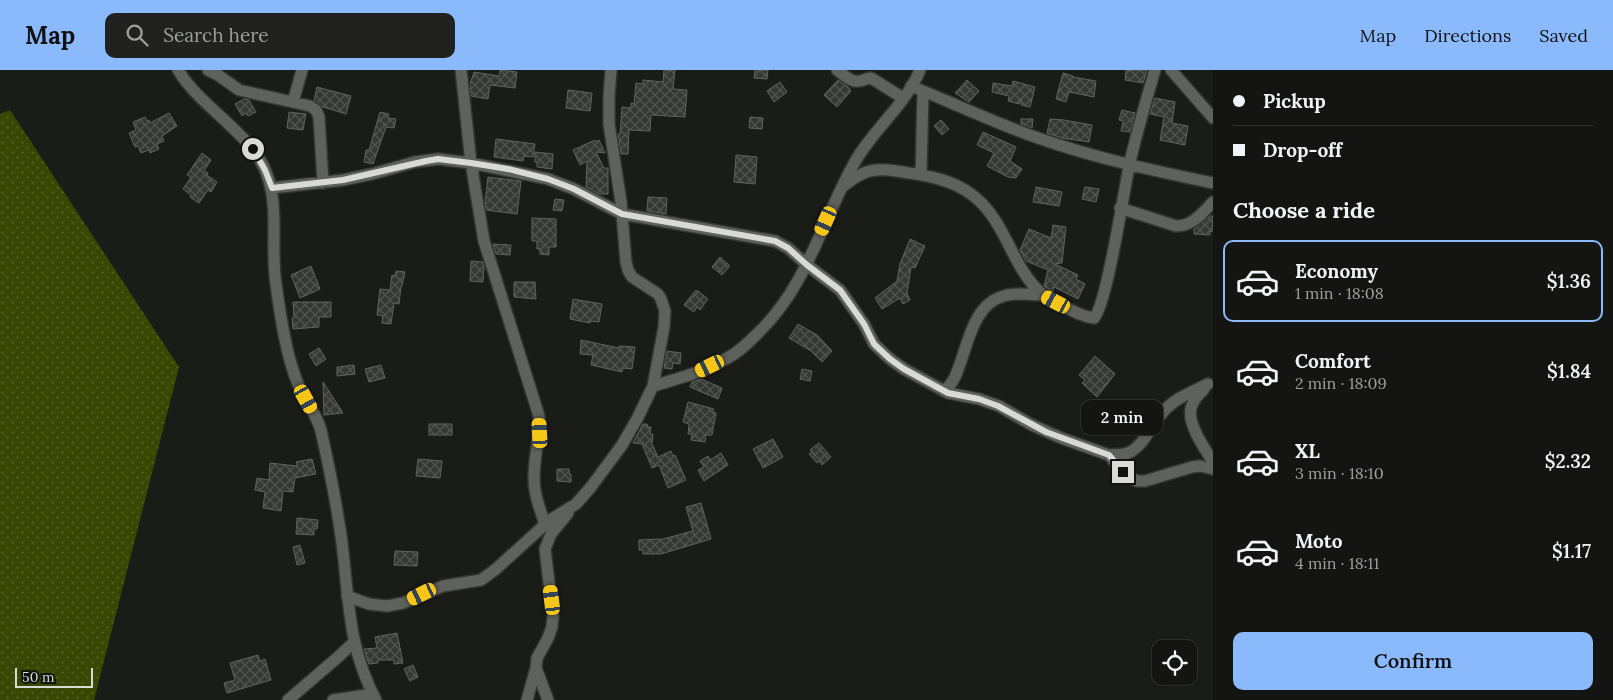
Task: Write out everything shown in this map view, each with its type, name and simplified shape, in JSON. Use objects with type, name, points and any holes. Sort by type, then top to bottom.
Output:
[{"type":"street","points":[[178,70],[192,90],[253,149],[265,170],[272,188],[273,259],[288,350],[297,382],[322,431],[336,502],[342,544],[346,596],[354,642],[366,680],[375,697],[333,700]]},
{"type":"street","points":[[208,70],[239,90],[310,106],[316,110],[320,117],[323,183]]},
{"type":"street","points":[[293,102],[302,70]]},
{"type":"street","points":[[461,70],[471,163],[484,242],[539,416],[540,433],[534,474],[534,489],[545,524]]},
{"type":"street","points":[[527,700],[537,658],[552,628],[545,549],[550,534],[591,487],[622,445],[637,419],[653,386],[664,327],[665,311],[658,294],[632,277],[626,262],[622,214],[609,124],[612,70]]},
{"type":"street","points":[[836,70],[856,82],[869,74],[877,82],[903,98]]},
{"type":"street","points":[[653,386],[697,373],[736,353],[773,319],[793,291],[807,265],[842,187],[862,151],[903,98],[920,70]]},
{"type":"street","points":[[944,391],[954,380],[974,321],[1000,297],[1022,294],[1043,296],[1091,318],[1095,317],[1105,288],[1130,164],[1155,70]]},
{"type":"street","points":[[1171,70],[1213,118]]},
{"type":"street","points":[[911,86],[1039,139],[1169,174],[1213,183]]},
{"type":"street","points":[[921,175],[923,91]]},
{"type":"street","points":[[272,188],[323,183],[372,174],[415,162],[438,159],[471,163],[548,179],[574,189],[622,214],[775,241],[788,248],[840,290],[864,324],[874,344],[890,359],[944,391],[979,399],[998,406],[1046,432],[1109,455],[1128,453],[1138,446],[1162,413],[1173,403],[1186,394],[1211,383]]},
{"type":"street","points":[[842,187],[865,172],[881,170],[921,175],[962,187],[977,198],[993,217],[1007,241],[1015,260],[1027,278],[1043,296]]},
{"type":"street","points":[[1120,208],[1176,226],[1184,226],[1192,222],[1213,202]]},
{"type":"street","points":[[1211,383],[1194,399],[1190,410],[1191,422],[1213,462]]},
{"type":"street","points":[[1109,455],[1123,472],[1137,481],[1145,481],[1192,467],[1200,466],[1213,469]]},
{"type":"street","points":[[346,596],[369,604],[388,606],[403,604],[443,586],[481,580],[496,569],[545,524],[576,504]]},
{"type":"street","points":[[288,700],[354,642]]},
{"type":"street","points":[[536,668],[548,700]]},
{"type":"green space","points":[[10,110],[179,367],[94,700],[0,700],[0,114]]},
{"type":"building","points":[[500,70],[517,72],[515,88],[490,85],[488,99],[471,96],[470,84],[474,72],[499,76]]},
{"type":"building","points":[[664,70],[675,70],[673,89],[687,90],[685,117],[651,115],[650,131],[629,130],[628,154],[621,154],[618,134],[620,134],[622,107],[631,108],[631,103],[634,104],[636,83],[643,84],[643,80],[663,82]]},
{"type":"building","points":[[755,70],[768,70],[767,79],[754,78]]},
{"type":"building","points":[[1126,70],[1147,70],[1143,83],[1125,80]]},
{"type":"building","points":[[1063,73],[1073,77],[1096,81],[1094,97],[1069,92],[1066,102],[1056,99]]},
{"type":"building","points":[[838,80],[851,91],[837,107],[824,95]]},
{"type":"building","points":[[967,80],[979,91],[969,102],[955,93]]},
{"type":"building","points":[[1013,81],[1035,87],[1030,107],[1021,105],[1021,98],[1019,104],[1008,101],[1009,96],[992,92],[993,83],[1012,86]]},
{"type":"building","points":[[780,82],[787,92],[774,102],[767,91]]},
{"type":"building","points":[[317,87],[351,96],[346,114],[323,107],[314,100]]},
{"type":"building","points":[[568,90],[592,93],[590,111],[566,108]]},
{"type":"building","points":[[1155,98],[1175,102],[1172,123],[1188,126],[1185,145],[1160,140],[1164,117],[1150,114]]},
{"type":"building","points":[[244,99],[249,100],[256,112],[248,116],[246,113],[242,116],[235,104]]},
{"type":"building","points":[[1122,110],[1135,113],[1130,132],[1121,131],[1123,121],[1119,120]]},
{"type":"building","points":[[289,112],[306,114],[303,130],[287,128]]},
{"type":"building","points":[[380,112],[389,114],[388,118],[396,119],[394,128],[386,127],[373,164],[364,162],[366,150],[369,150]]},
{"type":"building","points":[[169,113],[177,126],[162,136],[164,141],[157,144],[159,149],[150,153],[149,150],[141,153],[138,146],[135,147],[129,133],[136,130],[133,122],[145,117],[150,123]]},
{"type":"building","points":[[750,117],[763,118],[762,129],[749,128]]},
{"type":"building","points":[[1021,119],[1033,119],[1032,128],[1021,124]]},
{"type":"building","points":[[1050,119],[1092,125],[1089,142],[1062,138],[1047,133]]},
{"type":"building","points":[[941,120],[949,129],[942,135],[934,126]]},
{"type":"building","points":[[983,132],[1016,147],[1010,161],[1022,169],[1016,178],[1008,177],[987,166],[994,153],[977,145]]},
{"type":"building","points":[[496,139],[535,144],[533,157],[524,156],[523,161],[494,157]]},
{"type":"building","points":[[595,140],[596,142],[599,140],[605,153],[596,152],[604,168],[608,168],[608,194],[599,194],[586,187],[587,161],[580,165],[573,150]]},
{"type":"building","points":[[535,152],[553,154],[552,169],[537,167]]},
{"type":"building","points":[[202,153],[211,160],[204,171],[217,182],[211,192],[208,190],[199,203],[183,189],[191,177],[187,175]]},
{"type":"building","points":[[736,155],[757,157],[755,184],[734,182]]},
{"type":"building","points":[[488,177],[521,181],[517,214],[486,210]]},
{"type":"building","points":[[1036,187],[1062,192],[1059,206],[1033,202]]},
{"type":"building","points":[[1085,187],[1099,189],[1096,202],[1082,199]]},
{"type":"building","points":[[648,197],[667,198],[666,214],[647,211]]},
{"type":"building","points":[[555,199],[564,200],[562,211],[553,210]]},
{"type":"building","points":[[1210,216],[1213,216],[1212,232],[1210,231],[1210,235],[1194,234],[1194,229]]},
{"type":"building","points":[[532,218],[556,219],[556,247],[549,247],[549,255],[540,254],[540,249],[537,249],[537,241],[532,241]]},
{"type":"building","points":[[1053,225],[1066,227],[1062,263],[1055,264],[1078,275],[1076,279],[1085,284],[1078,299],[1054,287],[1053,292],[1044,286],[1048,270],[1026,261],[1020,250],[1029,229],[1051,238]]},
{"type":"building","points":[[910,239],[925,246],[915,268],[911,267],[907,293],[910,300],[903,304],[900,298],[882,309],[875,298],[897,281],[900,264]]},
{"type":"building","points":[[493,244],[511,245],[510,255],[496,254]]},
{"type":"building","points":[[720,257],[730,266],[722,275],[712,267]]},
{"type":"building","points":[[471,261],[483,262],[483,282],[470,281]]},
{"type":"building","points":[[311,266],[320,289],[300,298],[291,275]]},
{"type":"building","points":[[396,271],[405,272],[399,304],[394,303],[391,324],[382,323],[383,316],[377,315],[380,289],[390,290],[392,275],[395,276]]},
{"type":"building","points":[[514,282],[535,282],[536,299],[514,297]]},
{"type":"building","points":[[695,291],[698,291],[708,299],[700,310],[697,307],[694,312],[684,305]]},
{"type":"building","points":[[573,299],[602,304],[599,322],[591,321],[590,323],[570,319]]},
{"type":"building","points":[[293,302],[331,302],[331,317],[319,317],[319,327],[293,329]]},
{"type":"building","points":[[798,324],[817,335],[832,351],[822,362],[811,351],[789,338]]},
{"type":"building","points":[[581,340],[619,348],[619,346],[635,347],[632,369],[623,368],[622,372],[591,365],[593,355],[580,354]]},
{"type":"building","points":[[319,348],[326,359],[316,366],[309,354]]},
{"type":"building","points":[[667,351],[681,353],[680,364],[673,363],[672,369],[664,368]]},
{"type":"building","points":[[1095,356],[1115,374],[1097,397],[1082,383],[1085,380],[1079,375]]},
{"type":"building","points":[[354,365],[355,374],[337,376],[337,367]]},
{"type":"building","points":[[381,365],[385,378],[369,382],[365,369]]},
{"type":"building","points":[[802,369],[812,371],[810,381],[800,379]]},
{"type":"building","points":[[701,379],[722,388],[718,399],[690,387],[692,382]]},
{"type":"building","points":[[323,382],[343,413],[324,415]]},
{"type":"building","points":[[688,402],[714,409],[712,412],[716,413],[712,435],[706,435],[705,442],[691,440],[692,434],[688,434],[689,424],[683,422]]},
{"type":"building","points":[[429,424],[452,424],[452,435],[429,435]]},
{"type":"building","points":[[643,424],[651,427],[650,434],[653,434],[652,444],[658,457],[671,451],[673,456],[675,455],[686,480],[668,488],[659,465],[652,468],[642,444],[633,443]]},
{"type":"building","points":[[773,439],[783,457],[763,468],[753,449]]},
{"type":"building","points":[[819,443],[831,457],[822,465],[819,461],[817,463],[809,454],[812,452],[810,450]]},
{"type":"building","points":[[721,453],[728,465],[704,481],[698,470],[704,467],[700,461],[708,456],[710,460]]},
{"type":"building","points":[[312,459],[316,474],[295,478],[293,492],[283,491],[281,511],[263,508],[265,492],[255,490],[257,478],[269,480],[270,463],[297,466],[296,462]]},
{"type":"building","points":[[418,459],[442,461],[440,478],[416,476]]},
{"type":"building","points":[[557,469],[569,469],[571,482],[557,481]]},
{"type":"building","points":[[701,503],[711,539],[661,554],[643,554],[643,550],[639,550],[639,540],[663,539],[693,531],[686,507]]},
{"type":"building","points":[[297,518],[318,520],[317,529],[314,529],[314,535],[296,534]]},
{"type":"building","points":[[300,545],[305,563],[297,565],[293,547]]},
{"type":"building","points":[[395,551],[418,552],[417,566],[394,565]]},
{"type":"building","points":[[397,633],[403,663],[394,664],[394,660],[378,660],[378,663],[369,664],[364,649],[377,648],[375,637]]},
{"type":"building","points":[[258,655],[260,661],[265,659],[271,680],[227,693],[224,683],[235,680],[230,663]]},
{"type":"building","points":[[413,665],[418,677],[410,681],[404,669]]},
{"type":"route","points":[[253,149],[265,170],[272,188],[343,180],[415,162],[438,159],[508,169],[548,179],[602,202],[622,214],[775,241],[788,248],[840,290],[864,324],[874,344],[904,369],[948,393],[979,399],[998,406],[1046,432],[1109,455],[1123,472]]}]
